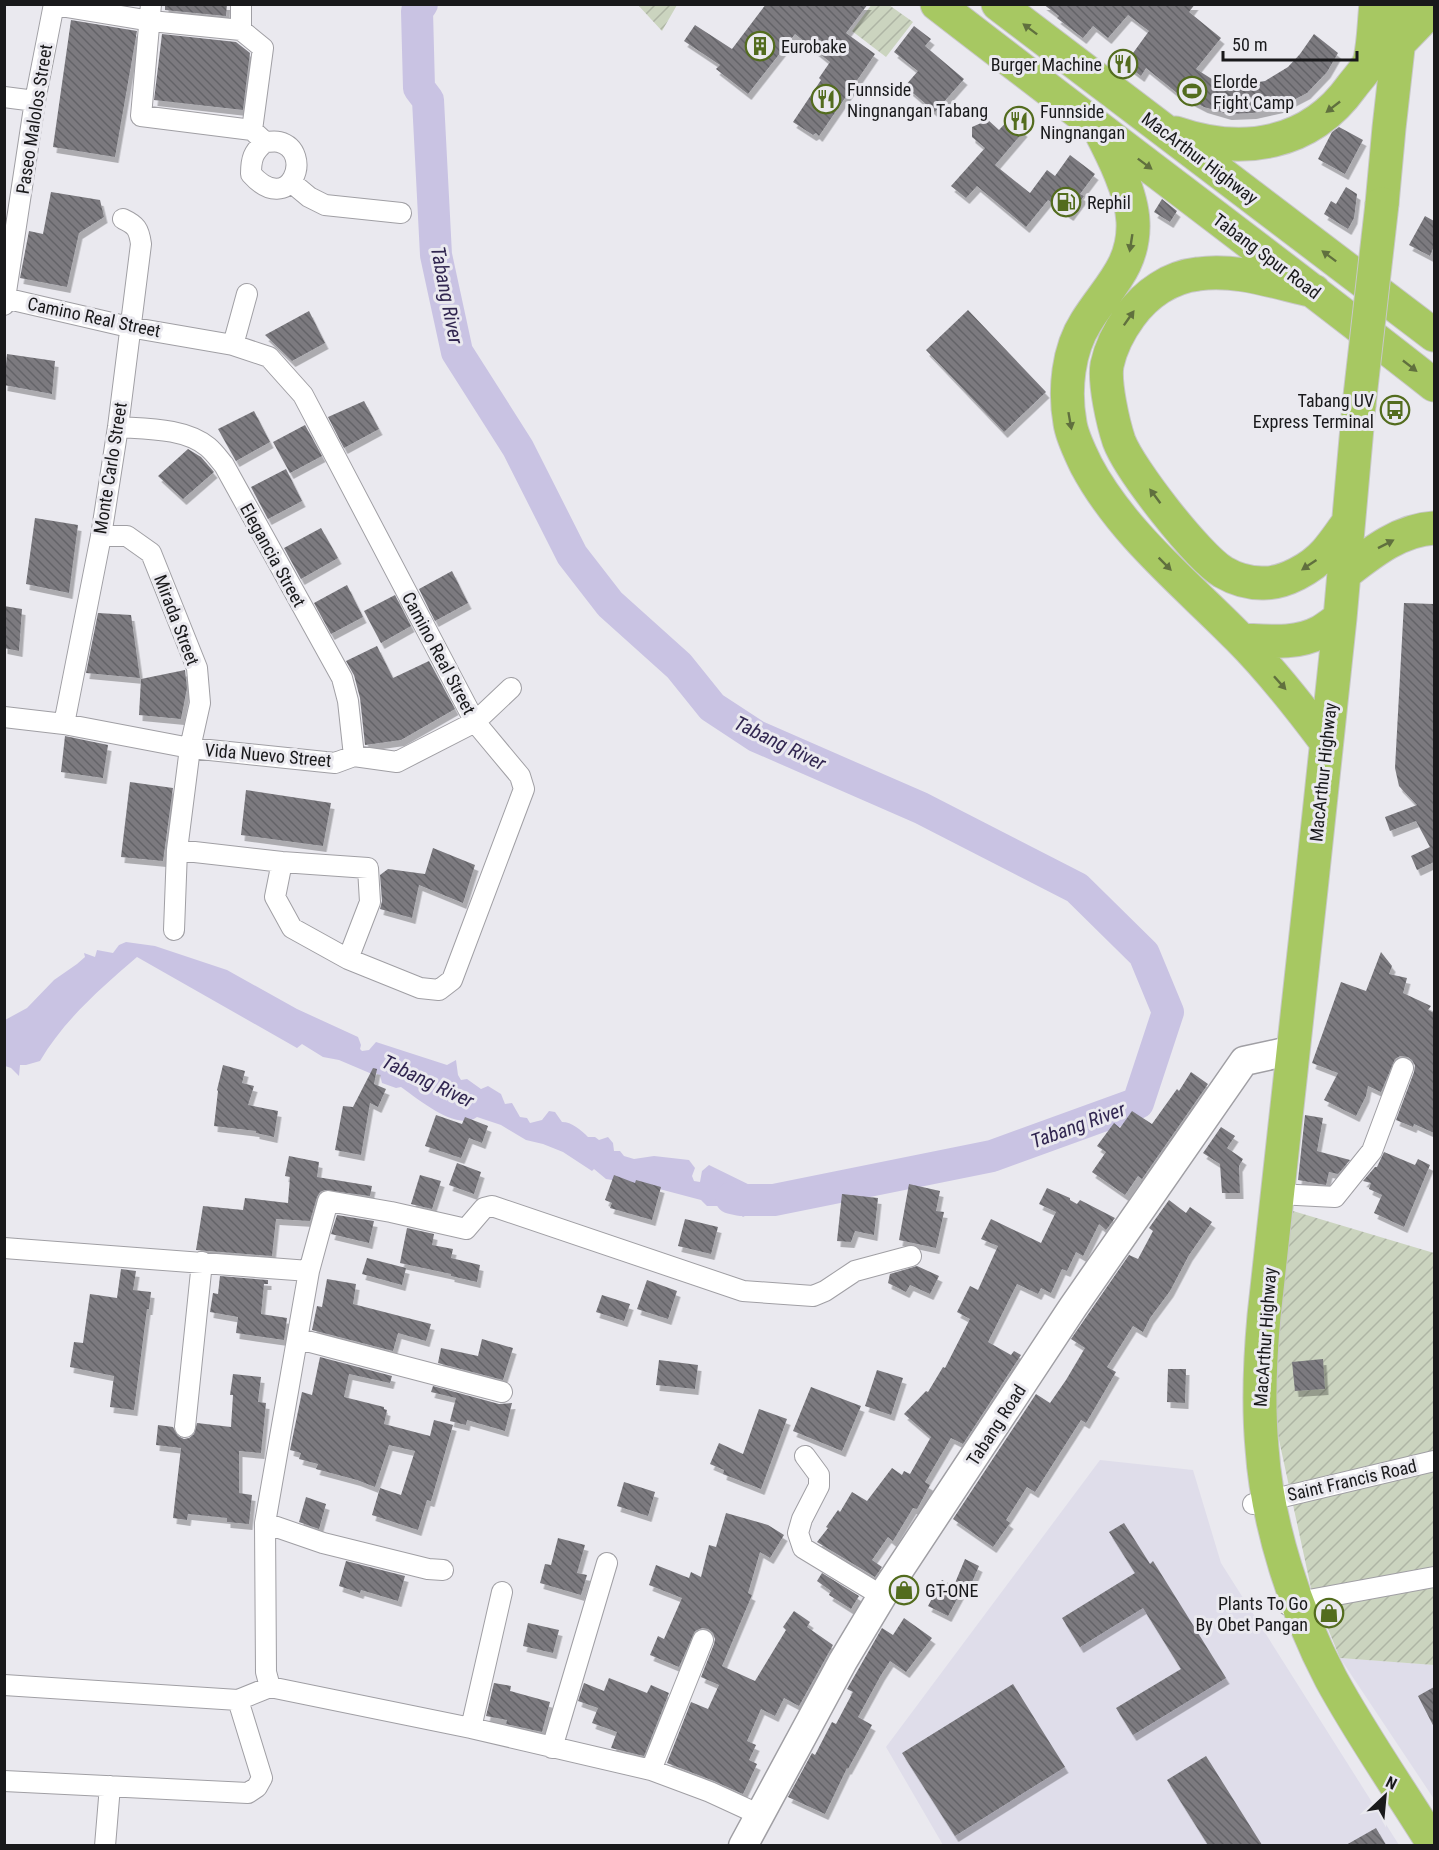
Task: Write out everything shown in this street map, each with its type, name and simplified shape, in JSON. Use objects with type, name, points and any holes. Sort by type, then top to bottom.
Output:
[{"type":"highway","points":[[937,4],[1098,129],[1113,157],[1130,203],[1133,222],[1131,248],[1124,269],[1077,339],[1070,368],[1067,397],[1070,425],[1079,451],[1094,479],[1124,523],[1241,640],[1289,693],[1326,742]]},
{"type":"highway","name":"MacArthur Highway","points":[[998,4],[1160,128],[1426,325]]},
{"type":"highway","points":[[1160,128],[1195,140],[1223,144],[1255,145],[1287,138],[1314,122],[1341,101],[1370,61],[1376,4]]},
{"type":"highway","name":"MacArthur Highway","points":[[1403,4],[1359,405],[1340,618],[1264,1316],[1260,1379],[1261,1501],[1281,1548],[1298,1644],[1321,1694],[1414,1845]]},
{"type":"highway","points":[[1399,43],[1434,7]]},
{"type":"highway","name":"Tabang Spur Road","points":[[1098,129],[1314,291],[1434,385]]},
{"type":"highway","points":[[1314,291],[1229,273],[1198,274],[1176,279],[1154,291],[1136,308],[1116,336],[1107,366],[1108,391],[1119,440],[1127,458],[1193,544],[1223,572],[1251,582],[1265,583],[1283,579],[1307,568],[1325,553],[1348,523]]},
{"type":"highway","points":[[1344,574],[1378,548],[1401,536],[1434,528]]},
{"type":"highway","points":[[1241,640],[1287,641],[1318,633],[1340,618]]},
{"type":"highway","name":"MacArthur Highway","points":[[1290,1605],[1346,1705],[1434,1845]]},
{"type":"main road","name":"Tabang Road","points":[[743,1845],[843,1661],[882,1596],[1073,1307],[1244,1061],[1294,1050]]},
{"type":"street","points":[[241,4],[241,30]]},
{"type":"street","points":[[54,5],[151,13],[241,30],[263,48],[258,136],[256,149],[251,159],[251,174],[270,189],[282,189],[291,182],[297,170],[296,159],[290,147],[279,142],[258,136],[141,116],[151,13]]},
{"type":"street","name":"Paseo Malolos Street","points":[[5,300],[34,101],[54,5]]},
{"type":"street","points":[[4,98],[34,101]]},
{"type":"street","points":[[291,182],[309,197],[325,205],[401,213]]},
{"type":"street","name":"Monte Carlo Street","points":[[64,724],[118,427],[141,244],[140,232],[135,225],[123,219]]},
{"type":"street","points":[[233,345],[247,294]]},
{"type":"street","name":"Camino Real Street","points":[[5,300],[129,327],[233,345],[269,357],[303,395],[475,722],[520,776],[524,789],[452,980],[439,990],[420,988],[348,959],[291,927],[275,897],[282,862]]},
{"type":"street","name":"Elegancia Street","points":[[118,427],[186,435],[207,447],[224,465],[342,678],[348,701],[354,756]]},
{"type":"street","name":"Mirada Street","points":[[100,536],[127,536],[151,553],[197,668],[200,703],[190,748],[177,850],[174,930]]},
{"type":"street","name":"Vida Nuevo Street","points":[[4,717],[64,724],[190,748],[335,763],[354,756],[397,762],[475,722],[511,688]]},
{"type":"street","points":[[177,850],[282,862],[368,868],[370,902],[348,959]]},
{"type":"street","points":[[1278,1194],[1335,1197],[1372,1151],[1403,1068]]},
{"type":"street","points":[[270,1687],[266,1672],[265,1523],[299,1339],[309,1271],[328,1201],[466,1229],[484,1208],[492,1206],[744,1291],[813,1296],[825,1291],[855,1270],[911,1256]]},
{"type":"street","points":[[4,1248],[309,1271]]},
{"type":"street","points":[[185,1427],[202,1262]]},
{"type":"street","points":[[299,1339],[502,1392]]},
{"type":"street","points":[[805,1456],[819,1475],[819,1486],[802,1519],[798,1533],[803,1548],[882,1596]]},
{"type":"street","name":"Saint Francis Road","points":[[1261,1501],[1434,1461]]},
{"type":"street","points":[[265,1523],[334,1546],[428,1569],[443,1570]]},
{"type":"street","points":[[552,1748],[607,1563]]},
{"type":"street","points":[[1290,1605],[1434,1577]]},
{"type":"street","points":[[471,1728],[501,1592]]},
{"type":"street","points":[[651,1770],[703,1640]]},
{"type":"street","points":[[4,1685],[238,1700],[270,1687],[471,1728],[651,1770],[710,1792],[760,1815]]},
{"type":"street","points":[[4,1781],[248,1793],[257,1787],[262,1778],[238,1700]]},
{"type":"street","points":[[105,1845],[110,1786]]},
{"type":"shaded area","points":[[1100,1460],[1193,1470],[1221,1563],[1399,1845],[943,1845],[886,1747]]},
{"type":"shaded area","points":[[1340,1658],[1434,1665],[1434,1799]]},
{"type":"green space","points":[[872,4],[889,5],[913,22],[886,57],[852,31]]},
{"type":"green space","points":[[638,5],[677,5],[662,31]]},
{"type":"green space","points":[[1293,1211],[1434,1253],[1434,1665],[1340,1658],[1311,1588],[1276,1426],[1277,1327]]},
{"type":"water","points":[[420,5],[439,5],[428,10],[430,23],[427,29],[433,54],[430,102],[418,85],[418,59],[412,48],[419,42],[416,23]]},
{"type":"water","points":[[126,942],[155,946],[227,970],[297,1009],[358,1037],[362,1051],[369,1050],[376,1042],[447,1065],[456,1060],[461,1080],[467,1079],[481,1089],[488,1086],[501,1094],[505,1104],[512,1103],[520,1117],[527,1118],[530,1123],[542,1120],[549,1111],[555,1112],[562,1122],[573,1125],[588,1137],[595,1137],[599,1140],[608,1137],[613,1143],[614,1151],[620,1151],[624,1156],[634,1159],[654,1156],[689,1160],[695,1168],[692,1176],[694,1181],[700,1182],[702,1171],[709,1165],[758,1189],[774,1200],[743,1217],[731,1206],[707,1206],[701,1200],[648,1186],[606,1179],[594,1169],[592,1171],[563,1152],[526,1140],[501,1125],[477,1117],[469,1121],[449,1117],[427,1106],[401,1087],[396,1088],[382,1083],[380,1075],[372,1074],[339,1060],[323,1057],[302,1044],[297,1048],[137,957],[72,1018],[40,1061],[20,1065],[19,1076],[11,1068],[5,1066],[5,1020],[27,1008],[54,980],[85,957],[84,953],[95,957],[97,950],[113,953],[119,945]]},
{"type":"building","points":[[165,4],[227,4],[226,16],[165,10]]},
{"type":"building","points":[[766,4],[868,4],[846,33],[875,54],[819,136],[816,133],[813,135],[793,122],[830,62],[795,34],[748,94],[716,69],[720,65],[684,41],[695,25],[732,49]]},
{"type":"building","points":[[1043,4],[1195,4],[1189,12],[1221,38],[1196,69],[1215,81],[1240,85],[1265,81],[1288,67],[1314,34],[1338,53],[1327,72],[1307,93],[1280,107],[1253,113],[1228,114],[1204,107],[1177,93],[1146,68],[1141,76],[1125,64],[1149,31],[1128,15],[1108,38],[1093,26],[1083,38]]},
{"type":"building","points":[[71,20],[137,31],[115,157],[53,147]]},
{"type":"building","points":[[914,26],[931,39],[925,46],[964,79],[935,112],[905,86],[918,71],[894,52]]},
{"type":"building","points":[[162,34],[236,42],[250,53],[243,110],[154,100]]},
{"type":"building","points":[[1010,118],[1024,131],[995,165],[1030,193],[1047,170],[1055,176],[1070,155],[1095,174],[1080,194],[1084,196],[1070,215],[1048,200],[1026,227],[977,186],[966,198],[951,186],[985,148],[972,137],[972,127],[988,120],[999,130]]},
{"type":"building","points":[[1339,127],[1363,140],[1345,174],[1318,159],[1332,132]]},
{"type":"building","points":[[1346,187],[1357,194],[1354,218],[1348,229],[1324,214],[1331,201],[1336,204]]},
{"type":"building","points":[[51,192],[100,200],[104,217],[79,233],[67,287],[20,278],[29,231],[43,234]]},
{"type":"building","points":[[1162,199],[1177,211],[1170,222],[1154,212]]},
{"type":"building","points":[[1425,216],[1434,221],[1434,246],[1430,256],[1409,245]]},
{"type":"building","points":[[968,310],[1046,392],[1004,432],[926,350]]},
{"type":"building","points":[[309,311],[325,343],[292,361],[265,335]]},
{"type":"building","points":[[7,354],[55,361],[52,394],[4,385]]},
{"type":"building","points":[[364,401],[379,429],[344,448],[328,417]]},
{"type":"building","points":[[254,411],[270,442],[236,461],[218,429]]},
{"type":"building","points":[[305,425],[322,456],[290,473],[273,442]]},
{"type":"building","points":[[188,449],[201,457],[214,472],[183,499],[158,476]]},
{"type":"building","points":[[286,469],[302,501],[268,519],[251,487]]},
{"type":"building","points":[[35,518],[78,525],[69,593],[26,584]]},
{"type":"building","points":[[321,528],[338,558],[301,579],[284,548]]},
{"type":"building","points":[[452,571],[468,603],[435,621],[419,589]]},
{"type":"building","points":[[347,585],[363,617],[331,634],[314,603]]},
{"type":"building","points":[[395,595],[411,626],[381,643],[364,611]]},
{"type":"building","points":[[1404,603],[1434,604],[1434,862],[1417,870],[1411,856],[1430,847],[1416,821],[1390,831],[1385,817],[1417,805],[1399,786],[1395,768]]},
{"type":"building","points":[[4,606],[22,609],[19,651],[4,648]]},
{"type":"building","points":[[98,613],[131,615],[140,678],[86,673]]},
{"type":"building","points":[[377,646],[393,678],[429,661],[455,709],[401,740],[365,745],[360,698],[354,675],[346,661]]},
{"type":"building","points":[[185,670],[187,688],[181,719],[139,715],[141,679]]},
{"type":"building","points":[[65,736],[108,745],[103,778],[61,772]]},
{"type":"building","points":[[130,782],[173,788],[163,861],[121,857]]},
{"type":"building","points":[[246,790],[331,803],[323,846],[241,835]]},
{"type":"building","points":[[433,848],[475,865],[463,903],[419,885],[412,918],[380,909],[382,901],[380,875],[388,869],[425,874]]},
{"type":"building","points":[[1381,952],[1392,966],[1389,974],[1407,978],[1403,993],[1431,1006],[1428,1010],[1434,1013],[1434,1133],[1414,1124],[1413,1127],[1396,1120],[1414,1072],[1415,1065],[1408,1057],[1400,1056],[1395,1059],[1381,1092],[1368,1086],[1366,1096],[1356,1116],[1324,1100],[1338,1073],[1312,1063],[1341,982],[1366,991]]},
{"type":"building","points":[[223,1065],[245,1071],[242,1083],[254,1086],[248,1105],[278,1111],[274,1137],[256,1133],[256,1131],[214,1126],[217,1090]]},
{"type":"building","points":[[373,1068],[377,1069],[374,1084],[386,1089],[378,1107],[370,1103],[361,1155],[335,1150],[343,1106],[353,1107]]},
{"type":"building","points":[[1191,1072],[1208,1084],[1142,1179],[1138,1176],[1125,1195],[1092,1172],[1106,1152],[1097,1146],[1114,1123],[1120,1128],[1132,1111],[1152,1124],[1177,1089],[1179,1091]]},
{"type":"building","points":[[436,1115],[462,1124],[465,1117],[488,1126],[482,1143],[469,1138],[461,1158],[425,1146]]},
{"type":"building","points":[[1305,1115],[1323,1118],[1317,1151],[1350,1160],[1338,1174],[1329,1172],[1326,1185],[1298,1180]]},
{"type":"building","points":[[1221,1127],[1235,1136],[1227,1148],[1243,1159],[1239,1166],[1240,1193],[1222,1193],[1220,1164],[1203,1153]]},
{"type":"building","points":[[1384,1152],[1415,1165],[1418,1159],[1430,1165],[1404,1227],[1374,1213],[1382,1195],[1369,1189],[1371,1183],[1363,1181],[1377,1167]]},
{"type":"building","points":[[289,1156],[319,1162],[317,1177],[372,1186],[370,1196],[325,1190],[320,1192],[310,1221],[276,1219],[272,1256],[196,1250],[203,1206],[243,1210],[245,1198],[288,1203],[290,1177],[285,1176]]},
{"type":"building","points":[[457,1163],[481,1172],[474,1194],[449,1185]]},
{"type":"building","points":[[420,1175],[441,1181],[432,1209],[411,1204]]},
{"type":"building","points":[[614,1175],[635,1183],[636,1180],[661,1187],[652,1220],[610,1208],[612,1203],[605,1200]]},
{"type":"building","points":[[909,1184],[940,1191],[936,1211],[944,1212],[936,1248],[899,1240]]},
{"type":"building","points":[[1047,1188],[1070,1198],[1077,1204],[1080,1200],[1115,1218],[1106,1230],[1099,1224],[1083,1256],[1076,1252],[1067,1271],[1062,1269],[1051,1293],[1041,1288],[1038,1294],[1017,1284],[988,1342],[1011,1355],[1014,1351],[1021,1355],[963,1444],[951,1438],[925,1482],[930,1485],[917,1509],[913,1508],[893,1541],[888,1537],[872,1560],[882,1567],[875,1577],[817,1542],[852,1492],[867,1501],[892,1468],[902,1475],[904,1471],[910,1474],[931,1437],[904,1414],[926,1391],[928,1392],[943,1367],[945,1368],[970,1319],[957,1312],[970,1286],[978,1290],[998,1246],[981,1239],[991,1219],[1041,1243],[1056,1212],[1039,1204]]},
{"type":"building","points":[[842,1194],[878,1198],[874,1235],[855,1231],[851,1242],[837,1241]]},
{"type":"building","points":[[1169,1200],[1186,1213],[1190,1207],[1212,1222],[1189,1255],[1170,1291],[1150,1318],[1143,1332],[1133,1326],[1107,1367],[1116,1372],[1086,1423],[1081,1420],[1035,1492],[1027,1487],[1006,1520],[1010,1523],[993,1547],[953,1519],[1036,1394],[1050,1403],[1066,1380],[1085,1348],[1071,1339],[1129,1255],[1138,1259],[1153,1231],[1149,1228]]},
{"type":"building","points":[[337,1215],[374,1221],[369,1243],[331,1234]]},
{"type":"building","points":[[685,1219],[718,1227],[711,1254],[678,1246]]},
{"type":"building","points":[[407,1228],[434,1234],[432,1245],[453,1249],[451,1258],[480,1265],[477,1282],[400,1263]]},
{"type":"building","points":[[367,1258],[406,1268],[402,1285],[362,1274]]},
{"type":"building","points":[[917,1266],[939,1276],[930,1294],[910,1285],[906,1292],[888,1283],[890,1274]]},
{"type":"building","points":[[121,1269],[136,1271],[133,1290],[151,1292],[134,1410],[110,1407],[114,1376],[70,1367],[74,1342],[83,1343],[90,1294],[117,1298]]},
{"type":"building","points":[[220,1276],[268,1280],[268,1284],[264,1284],[261,1314],[287,1318],[284,1340],[236,1333],[238,1317],[210,1312],[213,1293],[218,1294]]},
{"type":"building","points":[[327,1279],[356,1284],[353,1304],[431,1324],[426,1341],[398,1333],[393,1351],[312,1330],[317,1306],[322,1307]]},
{"type":"building","points":[[647,1280],[677,1291],[668,1319],[637,1309]]},
{"type":"building","points":[[602,1295],[630,1304],[624,1321],[596,1312]]},
{"type":"building","points":[[482,1339],[513,1348],[503,1380],[438,1363],[441,1348],[478,1356]]},
{"type":"building","points":[[320,1357],[392,1376],[390,1383],[349,1374],[344,1397],[384,1407],[387,1410],[384,1424],[430,1436],[434,1420],[453,1425],[431,1501],[427,1500],[418,1530],[372,1515],[380,1488],[401,1495],[415,1451],[389,1445],[375,1487],[316,1469],[318,1464],[299,1459],[301,1453],[290,1450],[302,1392],[312,1395]]},
{"type":"building","points":[[1323,1359],[1325,1389],[1295,1391],[1292,1362]]},
{"type":"building","points":[[659,1360],[698,1365],[695,1389],[656,1385]]},
{"type":"building","points":[[1168,1369],[1186,1369],[1185,1403],[1167,1402]]},
{"type":"building","points":[[877,1370],[903,1378],[891,1415],[865,1406]]},
{"type":"building","points":[[233,1374],[261,1377],[258,1402],[266,1403],[261,1453],[239,1451],[239,1493],[252,1495],[249,1524],[227,1522],[227,1518],[188,1514],[187,1520],[173,1518],[181,1448],[156,1445],[158,1425],[173,1427],[178,1436],[184,1439],[194,1434],[197,1423],[231,1427],[233,1395],[230,1395]]},
{"type":"building","points":[[433,1386],[499,1404],[512,1403],[505,1431],[467,1420],[466,1425],[450,1421],[456,1398],[431,1392]]},
{"type":"building","points":[[811,1387],[861,1406],[842,1451],[793,1431]]},
{"type":"building","points":[[759,1409],[787,1419],[761,1489],[723,1474],[724,1470],[710,1464],[719,1443],[743,1454]]},
{"type":"building","points":[[624,1482],[655,1492],[648,1516],[617,1506]]},
{"type":"building","points":[[306,1497],[326,1504],[319,1529],[299,1522]]},
{"type":"building","points":[[726,1513],[768,1525],[784,1535],[770,1558],[760,1552],[748,1593],[752,1595],[722,1666],[755,1681],[786,1630],[783,1627],[794,1611],[810,1622],[807,1627],[833,1645],[799,1706],[784,1698],[775,1716],[761,1709],[747,1741],[756,1745],[749,1760],[757,1764],[743,1794],[667,1763],[691,1702],[708,1709],[719,1685],[701,1677],[714,1644],[713,1633],[702,1628],[695,1631],[679,1667],[650,1655],[658,1636],[664,1639],[682,1598],[649,1585],[656,1565],[689,1578],[691,1572],[701,1577],[709,1545],[716,1547]]},
{"type":"building","points":[[1124,1523],[1150,1564],[1153,1561],[1226,1678],[1133,1735],[1116,1708],[1181,1669],[1143,1608],[1080,1647],[1062,1618],[1135,1573],[1109,1532]]},
{"type":"building","points":[[558,1538],[585,1545],[577,1573],[587,1575],[581,1595],[540,1583],[545,1564],[551,1565]]},
{"type":"building","points":[[965,1559],[979,1566],[969,1589],[955,1583]]},
{"type":"building","points":[[346,1561],[405,1576],[398,1601],[339,1586]]},
{"type":"building","points":[[822,1573],[859,1596],[851,1609],[829,1595],[831,1591],[817,1581]]},
{"type":"building","points":[[942,1580],[962,1590],[948,1616],[928,1606]]},
{"type":"building","points":[[904,1618],[932,1638],[906,1672],[890,1661],[881,1675],[858,1717],[872,1725],[847,1768],[825,1814],[788,1797],[812,1753],[815,1755],[832,1722],[836,1724],[853,1692],[847,1689],[882,1628],[893,1635]]},
{"type":"building","points":[[528,1623],[559,1630],[553,1653],[523,1646]]},
{"type":"building","points":[[609,1678],[647,1693],[651,1685],[669,1693],[644,1756],[611,1748],[617,1732],[592,1723],[598,1708],[578,1701],[584,1683],[604,1691]]},
{"type":"building","points":[[494,1683],[511,1686],[510,1691],[550,1702],[542,1732],[506,1724],[507,1720],[486,1716]]},
{"type":"building","points":[[1013,1684],[1065,1767],[955,1836],[902,1753]]},
{"type":"building","points":[[1434,1687],[1434,1727],[1418,1696]]},
{"type":"building","points":[[1206,1756],[1262,1845],[1208,1845],[1167,1780]]},
{"type":"building","points":[[1376,1828],[1386,1845],[1346,1845]]},
{"type":"waterway","name":"Tabang River","points":[[422,4],[417,11],[419,88],[428,100],[436,255],[457,352],[518,448],[572,555],[610,604],[679,666],[712,707],[756,736],[921,808],[1077,888],[1144,954],[1168,1012],[1138,1103],[992,1156],[774,1200],[731,1198]]},
{"type":"place","name":"Eurobake","points":[[760,46]]},
{"type":"place","name":"Burger Machine","points":[[1123,64]]},
{"type":"place","name":"Elorde Fight Camp","points":[[1192,91]]},
{"type":"place","name":"Funnside Ningnangan Tabang","points":[[826,99]]},
{"type":"place","name":"Funnside Ningnangan","points":[[1019,121]]},
{"type":"place","name":"Rephil","points":[[1066,202]]},
{"type":"place","name":"Tabang UV Express Terminal","points":[[1395,410]]},
{"type":"place","name":"GT-ONE","points":[[904,1590]]},
{"type":"place","name":"Plants To Go By Obet Pangan","points":[[1329,1613]]}]
